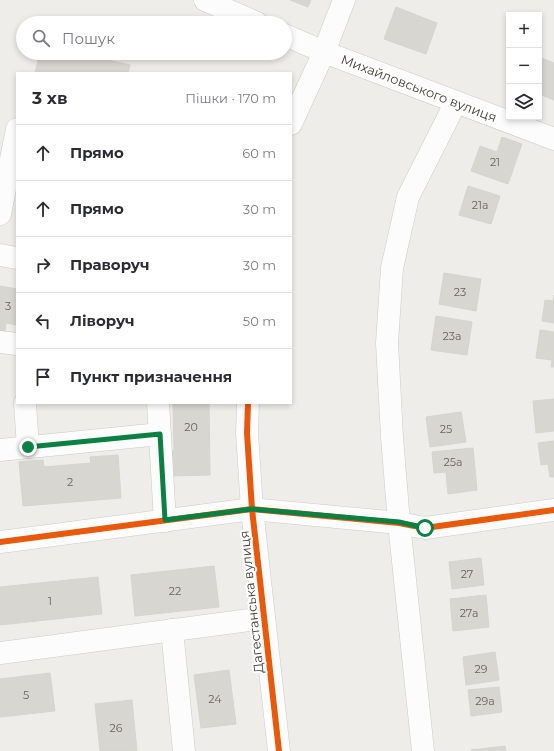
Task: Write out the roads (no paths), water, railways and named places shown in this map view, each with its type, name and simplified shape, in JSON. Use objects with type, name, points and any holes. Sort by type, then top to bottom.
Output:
[{"type":"street","points":[[205,0],[241,16]]},
{"type":"street","points":[[292,122],[324,52],[344,0]]},
{"type":"street","name":"Михайловського вулиця","points":[[292,38],[324,52],[554,139]]},
{"type":"street","points":[[423,751],[399,522],[392,437],[387,343],[392,268],[408,196],[456,102]]},
{"type":"street","points":[[0,214],[16,134]]},
{"type":"street","points":[[0,255],[16,258]]},
{"type":"street","points":[[0,342],[16,344]]},
{"type":"street","points":[[25,404],[28,447]]},
{"type":"street","points":[[158,404],[165,520]]},
{"type":"street","name":"Дагестанська вулиця","points":[[248,404],[247,433],[252,509],[278,751]]},
{"type":"street","points":[[0,450],[160,434]]},
{"type":"street","points":[[0,542],[252,509],[399,522],[425,528],[554,510]]},
{"type":"street","points":[[0,653],[264,618]]},
{"type":"street","points":[[172,630],[184,751]]}]
